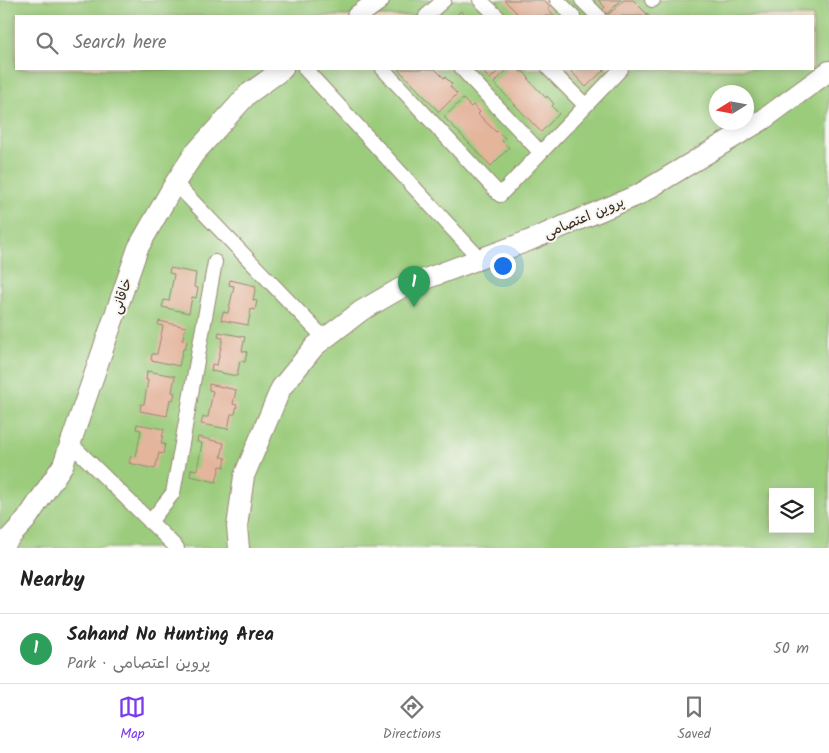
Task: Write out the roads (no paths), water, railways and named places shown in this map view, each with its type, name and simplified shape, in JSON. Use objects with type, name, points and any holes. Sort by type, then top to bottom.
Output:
[{"type":"street","points":[[427,15],[444,0]]},
{"type":"street","points":[[480,0],[496,15]]},
{"type":"street","points":[[557,0],[572,15]]},
{"type":"street","points":[[582,0],[597,15]]},
{"type":"street","name":"خاقانی","points":[[0,548],[26,520],[63,465],[138,248],[175,182],[194,154],[248,94],[282,70]]},
{"type":"street","points":[[306,70],[480,259]]},
{"type":"street","points":[[384,70],[500,195],[620,70]]},
{"type":"street","points":[[463,70],[540,152]]},
{"type":"street","points":[[550,70],[585,106]]},
{"type":"street","name":"پروین اعتصامی","points":[[325,338],[361,311],[401,288],[528,241],[638,195],[764,119],[829,71]]},
{"type":"street","points":[[175,182],[325,338],[315,346],[281,388],[244,476],[237,527],[239,548]]},
{"type":"street","points":[[150,522],[173,493],[215,262]]},
{"type":"street","points":[[71,444],[177,548]]},
{"type":"place","name":"Sahand No Hunting Area","points":[[414,307]]}]
